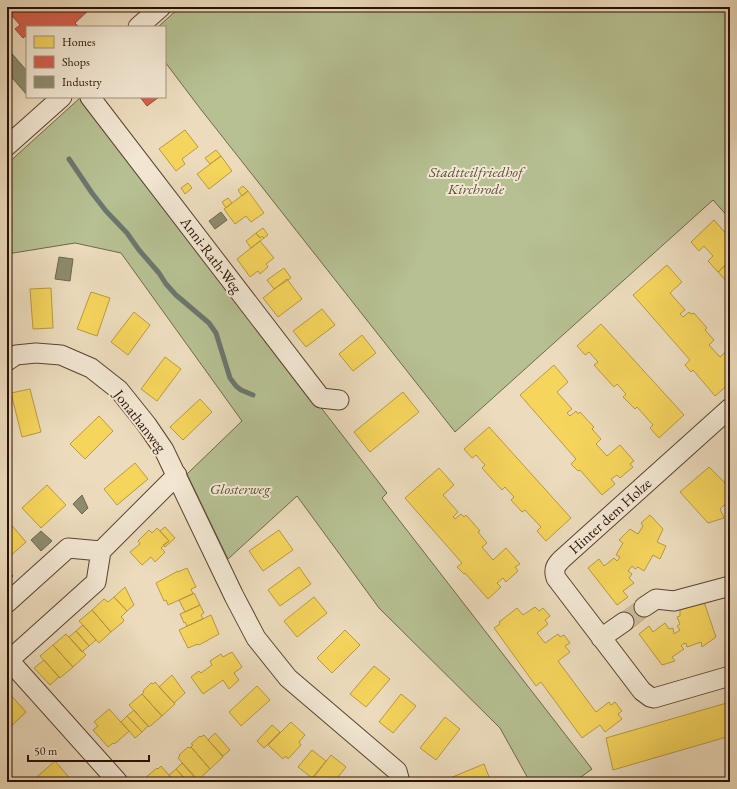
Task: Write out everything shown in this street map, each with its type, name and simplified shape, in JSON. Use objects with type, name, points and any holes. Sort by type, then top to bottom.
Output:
[{"type":"street","points":[[139,26],[161,7]]},
{"type":"street","points":[[7,146],[61,98]]},
{"type":"street","name":"Anni-Rath-Weg","points":[[91,98],[321,398],[339,400]]},
{"type":"street","name":"Jonathanweg","points":[[7,361],[16,355],[36,353],[61,355],[91,368],[119,390],[147,425],[164,450],[177,475]]},
{"type":"street","name":"Hinter dem Holze","points":[[730,408],[556,566],[554,571],[556,578],[601,638],[642,691],[650,697],[654,698],[730,676]]},
{"type":"street","points":[[118,782],[8,660],[96,582],[101,550],[177,475],[234,596],[256,638],[288,678],[397,771],[400,782]]},
{"type":"street","points":[[7,603],[68,548],[101,550]]},
{"type":"street","points":[[644,607],[656,599],[674,601],[730,586]]},
{"type":"street","points":[[601,638],[624,622]]},
{"type":"green space","name":"Stadtteilfriedhof Kirchrode","points":[[180,7],[730,7],[730,219],[713,200],[455,432],[166,63],[166,26],[159,26]]},
{"type":"green space","name":"Glosterweg","points":[[80,98],[82,98],[387,493],[382,498],[592,769],[574,782],[530,782],[500,728],[379,608],[297,496],[228,559],[187,474],[242,421],[121,253],[75,243],[7,254],[7,164]]},
{"type":"building: Homes","points":[[185,130],[198,147],[182,159],[185,164],[176,171],[159,149]]},
{"type":"building: Homes","points":[[216,150],[221,156],[210,164],[205,158]]},
{"type":"building: Homes","points":[[221,156],[232,171],[209,189],[197,174]]},
{"type":"building: Homes","points":[[188,183],[192,188],[185,194],[181,188]]},
{"type":"building: Homes","points":[[243,186],[248,191],[242,196],[238,190]]},
{"type":"building: Homes","points":[[248,191],[264,213],[251,222],[246,216],[235,224],[224,209]]},
{"type":"building: Homes","points":[[228,198],[232,203],[226,208],[222,202]]},
{"type":"building: Homes","points":[[714,220],[730,238],[730,261],[718,272],[708,261],[713,256],[704,246],[699,251],[691,242]]},
{"type":"building: Homes","points":[[263,228],[268,235],[264,238],[262,236],[260,238],[256,233]]},
{"type":"building: Homes","points":[[256,233],[260,238],[262,236],[264,238],[251,248],[246,241]]},
{"type":"building: Homes","points":[[260,241],[274,258],[266,264],[268,267],[260,274],[258,271],[250,277],[237,259]]},
{"type":"building: Homes","points":[[730,261],[730,277],[726,281],[718,272]]},
{"type":"building: Homes","points":[[667,265],[682,282],[670,293],[685,310],[680,314],[683,317],[689,312],[691,314],[694,313],[707,328],[705,330],[714,340],[709,345],[720,357],[730,348],[730,375],[725,380],[729,384],[715,396],[693,370],[691,372],[685,365],[690,360],[633,295]]},
{"type":"building: Homes","points":[[284,268],[291,278],[274,289],[267,280]]},
{"type":"building: Homes","points":[[287,279],[302,299],[278,317],[263,298]]},
{"type":"building: Homes","points":[[51,288],[53,328],[33,329],[30,289]]},
{"type":"building: Homes","points":[[91,292],[110,298],[97,336],[77,329]]},
{"type":"building: Homes","points":[[322,309],[335,325],[306,347],[293,331]]},
{"type":"building: Homes","points":[[134,312],[150,325],[128,355],[111,342]]},
{"type":"building: Homes","points":[[601,324],[684,415],[659,438],[650,428],[653,425],[637,407],[635,409],[623,397],[626,394],[617,384],[614,387],[594,365],[598,362],[589,352],[585,355],[577,346]]},
{"type":"building: Homes","points":[[362,335],[376,353],[353,371],[339,354]]},
{"type":"building: Homes","points":[[165,357],[181,369],[157,401],[141,389]]},
{"type":"building: Homes","points":[[554,365],[568,382],[557,392],[572,409],[567,413],[570,416],[576,411],[578,414],[580,412],[594,427],[592,429],[601,439],[596,444],[607,456],[620,445],[634,461],[630,464],[633,467],[620,478],[617,475],[611,479],[615,484],[602,495],[580,470],[578,471],[571,464],[576,459],[520,395]]},
{"type":"building: Homes","points":[[30,389],[41,432],[22,437],[11,393]]},
{"type":"building: Homes","points":[[403,392],[419,412],[370,452],[354,432]]},
{"type":"building: Homes","points":[[200,399],[212,412],[183,440],[170,427]]},
{"type":"building: Homes","points":[[99,416],[113,431],[85,459],[70,444]]},
{"type":"building: Homes","points":[[489,427],[571,518],[546,541],[537,531],[541,527],[525,510],[522,512],[511,500],[514,497],[505,487],[502,490],[482,468],[485,465],[476,455],[472,458],[464,449]]},
{"type":"building: Homes","points":[[135,463],[148,479],[117,505],[104,489]]},
{"type":"building: Homes","points":[[709,467],[730,488],[730,508],[724,505],[720,509],[724,518],[708,523],[680,492]]},
{"type":"building: Homes","points":[[439,468],[454,485],[443,495],[458,512],[453,517],[455,519],[461,514],[464,517],[466,515],[480,531],[478,532],[487,543],[482,547],[493,560],[506,548],[520,564],[515,567],[518,571],[506,582],[503,578],[497,583],[501,587],[488,599],[465,573],[464,574],[457,567],[462,563],[405,498]]},
{"type":"building: Homes","points":[[47,485],[66,505],[41,528],[22,508]]},
{"type":"building: Homes","points":[[650,515],[663,529],[657,542],[666,546],[660,559],[653,555],[644,571],[638,567],[635,569],[632,566],[628,571],[632,574],[629,578],[634,583],[623,591],[628,597],[617,605],[588,568],[599,559],[604,566],[614,558],[617,561],[620,557],[616,555],[623,543],[619,540],[630,529],[638,534],[643,526],[641,523]]},
{"type":"building: Homes","points":[[8,521],[26,542],[7,559],[7,522]]},
{"type":"building: Homes","points":[[165,527],[175,538],[165,547],[163,545],[169,541],[160,531]]},
{"type":"building: Homes","points":[[157,528],[169,541],[161,548],[165,552],[155,562],[151,557],[142,565],[130,552],[140,544],[138,541],[149,530],[152,533]]},
{"type":"building: Homes","points":[[279,530],[293,550],[263,571],[249,551]]},
{"type":"building: Homes","points":[[299,567],[311,584],[280,606],[268,590]]},
{"type":"building: Homes","points":[[187,568],[196,587],[191,589],[193,594],[168,605],[166,600],[164,601],[156,583],[178,571]]},
{"type":"building: Homes","points":[[125,587],[134,605],[127,611],[114,597]]},
{"type":"building: Homes","points":[[194,593],[200,605],[185,612],[179,600]]},
{"type":"building: Homes","points":[[114,597],[127,611],[121,617],[124,620],[123,622],[111,632],[92,610],[104,599],[108,602]]},
{"type":"building: Homes","points":[[314,597],[327,613],[297,637],[284,621]]},
{"type":"building: Homes","points":[[703,599],[716,637],[702,647],[701,642],[687,647],[686,643],[683,644],[681,646],[684,649],[672,657],[675,661],[662,665],[639,634],[649,626],[653,632],[665,623],[669,629],[673,628],[674,634],[680,630],[677,626],[680,624],[677,617],[680,616],[680,607]]},
{"type":"building: Homes","points":[[639,600],[650,614],[630,630],[619,616]]},
{"type":"building: Homes","points":[[200,605],[204,613],[201,615],[203,619],[187,626],[180,614]]},
{"type":"building: Homes","points":[[535,607],[539,611],[543,608],[550,616],[545,620],[548,624],[537,633],[545,643],[558,634],[560,637],[564,635],[570,643],[565,646],[570,652],[558,661],[596,712],[609,702],[611,705],[615,702],[622,711],[618,714],[622,719],[605,732],[600,725],[582,738],[541,682],[536,686],[494,628],[500,624],[499,622],[517,608],[523,615]]},
{"type":"building: Homes","points":[[92,610],[111,632],[99,643],[79,621]]},
{"type":"building: Homes","points":[[211,615],[219,634],[199,645],[198,644],[188,648],[179,630]]},
{"type":"building: Homes","points":[[83,625],[96,640],[89,646],[76,631]]},
{"type":"building: Homes","points":[[345,630],[360,645],[332,673],[317,658]]},
{"type":"building: Homes","points":[[76,631],[89,646],[82,652],[69,637]]},
{"type":"building: Homes","points":[[66,634],[86,655],[73,667],[53,645]]},
{"type":"building: Homes","points":[[53,645],[73,667],[60,678],[40,656]]},
{"type":"building: Homes","points":[[232,652],[242,667],[234,673],[239,680],[229,689],[223,680],[203,694],[191,677],[199,671],[201,673],[212,665],[210,661],[221,654],[223,657]]},
{"type":"building: Homes","points":[[44,660],[59,677],[50,685],[34,668]]},
{"type":"building: Homes","points":[[374,666],[390,679],[366,707],[350,694]]},
{"type":"building: Homes","points":[[172,675],[185,693],[174,703],[159,687]]},
{"type":"building: Homes","points":[[155,682],[175,704],[162,716],[142,694],[151,683],[153,684]]},
{"type":"building: Homes","points":[[257,686],[270,700],[241,726],[229,712]]},
{"type":"building: Homes","points":[[7,691],[26,712],[7,730]]},
{"type":"building: Homes","points":[[142,694],[162,716],[149,727],[129,705]]},
{"type":"building: Homes","points":[[401,694],[416,706],[393,733],[379,722]]},
{"type":"building: Homes","points":[[730,702],[730,736],[613,770],[606,738]]},
{"type":"building: Homes","points":[[109,709],[129,731],[117,742],[108,747],[93,730],[98,726],[94,722]]},
{"type":"building: Homes","points":[[134,710],[148,726],[142,732],[127,716]]},
{"type":"building: Homes","points":[[127,716],[142,732],[135,738],[121,722]]},
{"type":"building: Homes","points":[[445,717],[460,729],[436,760],[420,748]]},
{"type":"building: Homes","points":[[291,722],[305,735],[299,742],[301,745],[288,759],[286,756],[283,759],[268,745]]},
{"type":"building: Homes","points":[[272,725],[280,732],[264,748],[257,741]]},
{"type":"building: Homes","points":[[215,733],[230,750],[223,756],[208,740]]},
{"type":"building: Homes","points":[[204,735],[223,757],[210,769],[191,747],[193,745],[191,744],[200,736],[201,737]]},
{"type":"building: Homes","points":[[188,747],[191,747],[210,769],[198,780],[178,758],[180,756],[179,755]]},
{"type":"building: Homes","points":[[312,750],[326,761],[312,778],[298,767]]},
{"type":"building: Homes","points":[[331,755],[346,767],[334,782],[310,782]]},
{"type":"building: Homes","points":[[55,761],[73,782],[31,782]]},
{"type":"building: Homes","points":[[182,763],[197,780],[194,782],[188,782],[176,769]]},
{"type":"building: Homes","points":[[484,764],[491,782],[452,782],[450,778]]},
{"type":"building: Homes","points":[[161,766],[175,782],[144,782],[146,779],[145,778]]},
{"type":"building: Homes","points":[[176,769],[188,782],[175,782],[169,775]]},
{"type":"building: Shops","points":[[7,7],[92,7],[75,23],[78,26],[26,26],[26,36],[23,38],[15,29],[20,25],[7,10]]},
{"type":"building: Shops","points":[[141,98],[158,98],[147,106]]},
{"type":"building: Industry","points":[[7,48],[26,70],[26,94],[7,72]]},
{"type":"building: Industry","points":[[221,212],[227,220],[215,229],[209,221]]},
{"type":"building: Industry","points":[[59,257],[73,259],[70,281],[55,279]]},
{"type":"building: Industry","points":[[82,495],[88,508],[82,514],[73,504]]},
{"type":"building: Industry","points":[[41,531],[52,541],[41,551],[31,540]]},
{"type":"building: Industry","points":[[7,569],[13,576],[7,581]]},
{"type":"waterway","points":[[69,159],[92,193],[106,211],[127,233],[166,284],[176,295],[209,323],[216,333],[230,378],[241,390],[253,395]]},
{"type":"tunnel","points":[[624,622],[644,607]]}]
